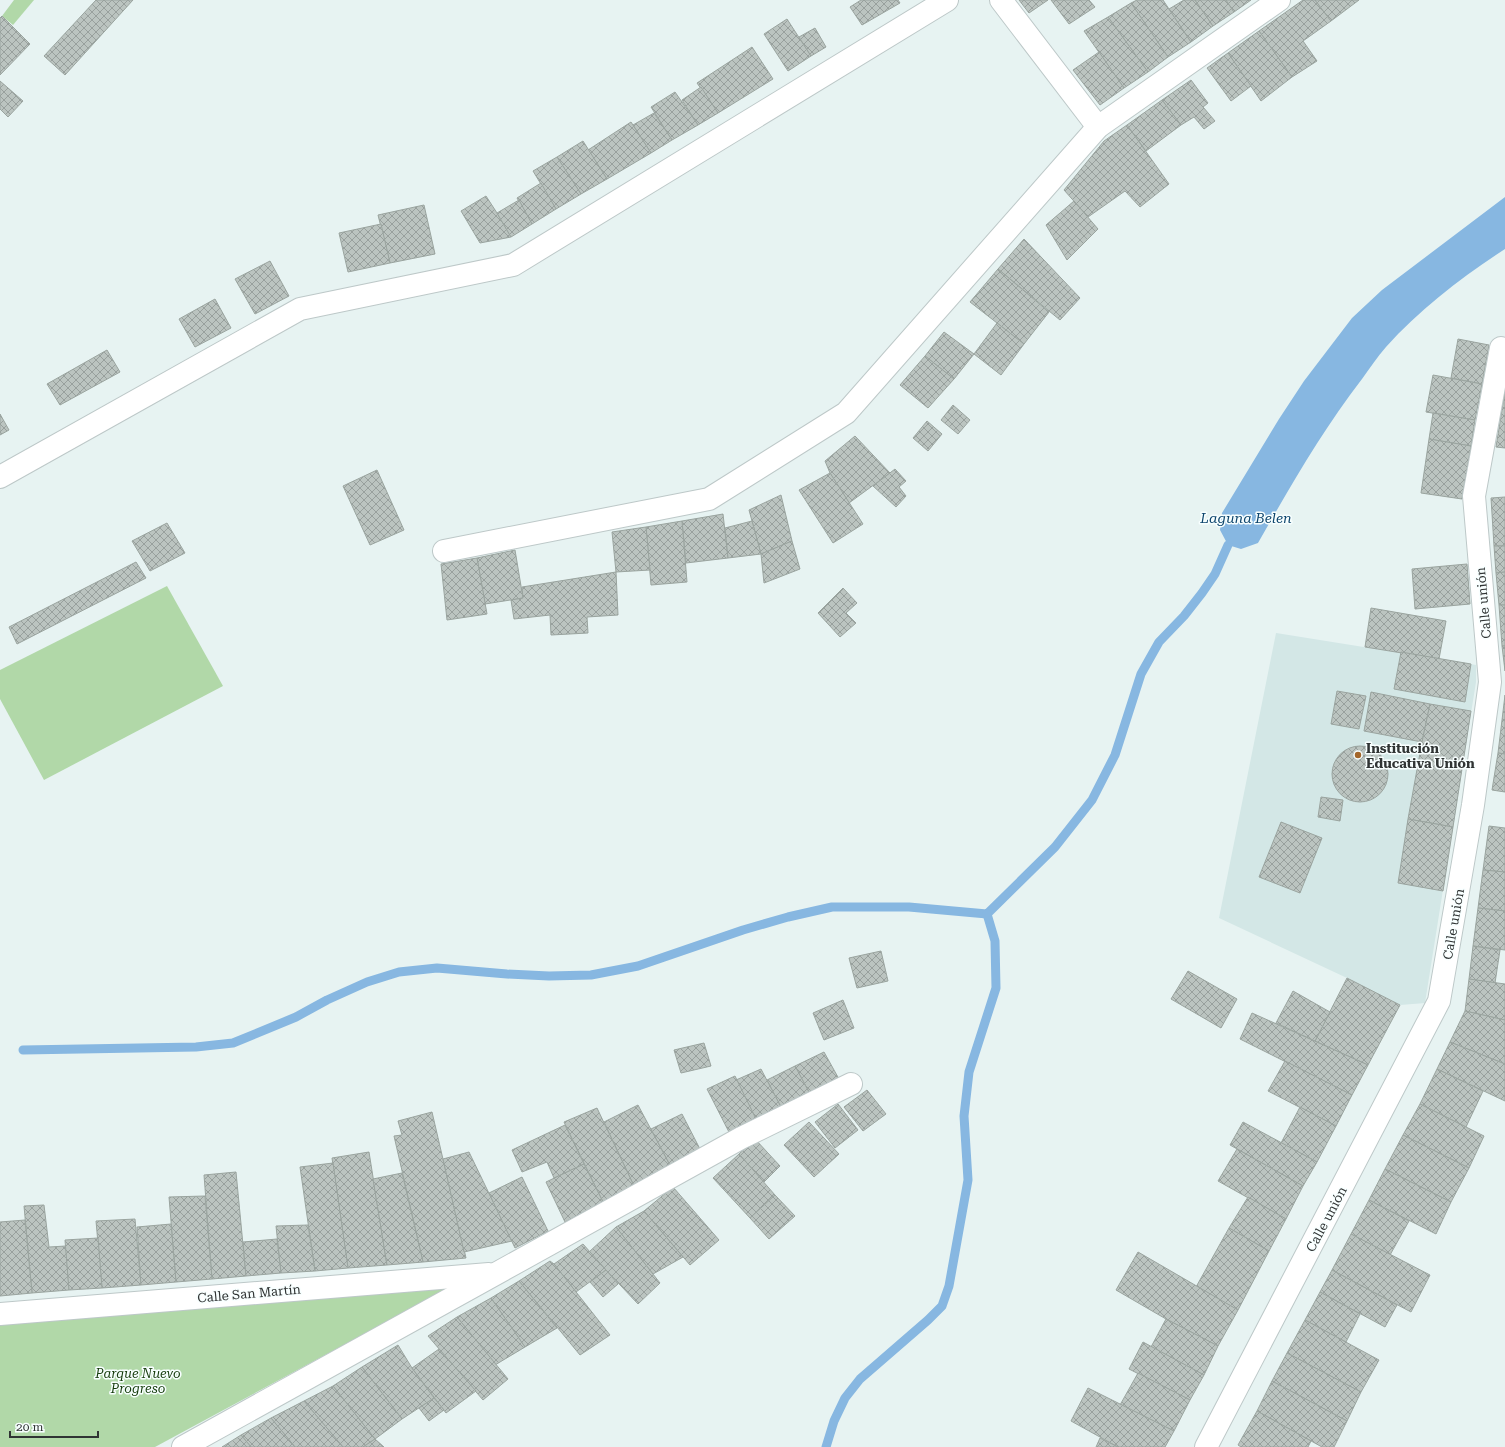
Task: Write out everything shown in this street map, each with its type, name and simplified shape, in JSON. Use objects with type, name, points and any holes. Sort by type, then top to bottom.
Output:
[{"type":"street","points":[[0,477],[300,309],[513,265],[947,0]]},
{"type":"street","points":[[1001,0],[1098,127]]},
{"type":"street","points":[[444,551],[709,499],[846,413],[1098,127],[1279,0]]},
{"type":"street","name":"Calle unión","points":[[1206,1447],[1440,1001],[1473,805],[1490,682],[1474,496],[1501,348]]},
{"type":"street","points":[[183,1447],[741,1138],[851,1084]]},
{"type":"street","name":"Calle San Martín","points":[[0,1314],[498,1273]]},
{"type":"shaded area","name":"Institución Educativa Unión","points":[[1276,633],[1476,665],[1476,682],[1425,1003],[1400,1005],[1347,978],[1219,918]]},
{"type":"green space","points":[[14,0],[34,0],[13,25],[2,16]]},
{"type":"green space","points":[[167,586],[223,686],[44,780],[0,699],[0,670]]},
{"type":"green space","name":"Parque Nuevo Progreso","points":[[451,1287],[155,1447],[0,1447],[0,1325]]},
{"type":"water","name":"Laguna Belen","points":[[1505,197],[1505,249],[1442,294],[1399,333],[1383,351],[1333,419],[1294,480],[1258,543],[1241,549],[1228,545],[1220,530],[1222,513],[1304,381],[1352,318],[1382,290]]},
{"type":"building","points":[[96,0],[133,0],[65,75],[44,56]]},
{"type":"building","points":[[861,0],[898,0],[900,3],[862,25],[850,7]]},
{"type":"building","points":[[1019,0],[1048,0],[1029,13]]},
{"type":"building","points":[[1051,0],[1089,0],[1095,7],[1069,24]]},
{"type":"building","points":[[1137,0],[1163,0],[1191,42],[1168,57],[1131,3]]},
{"type":"building","points":[[1184,0],[1195,0],[1213,26],[1191,42],[1169,9]]},
{"type":"building","points":[[1195,0],[1226,0],[1234,12],[1213,26]]},
{"type":"building","points":[[1226,0],[1251,0],[1234,12]]},
{"type":"building","points":[[1303,0],[1315,0],[1331,21],[1303,41],[1317,61],[1292,77],[1259,31]]},
{"type":"building","points":[[1315,0],[1359,0],[1331,21]]},
{"type":"building","points":[[1131,3],[1168,57],[1148,72],[1108,17]]},
{"type":"building","points":[[2,16],[30,44],[0,75],[0,18]]},
{"type":"building","points":[[1108,17],[1148,72],[1124,88],[1084,31]]},
{"type":"building","points":[[787,19],[811,56],[788,71],[764,34]]},
{"type":"building","points":[[815,28],[826,47],[811,56],[799,37]]},
{"type":"building","points":[[1259,31],[1292,77],[1261,101],[1228,53]]},
{"type":"building","points":[[752,47],[773,79],[718,113],[697,83]]},
{"type":"building","points":[[1099,52],[1124,88],[1100,105],[1073,70]]},
{"type":"building","points":[[1228,53],[1251,86],[1231,101],[1207,68]]},
{"type":"building","points":[[1191,80],[1208,103],[1203,107],[1215,121],[1204,129],[1194,117],[1181,125],[1162,100]]},
{"type":"building","points":[[0,81],[23,101],[8,117],[0,109]]},
{"type":"building","points":[[701,87],[718,113],[698,125],[682,100]]},
{"type":"building","points":[[675,92],[698,125],[672,140],[651,107]]},
{"type":"building","points":[[1162,100],[1181,125],[1146,151],[1127,125]]},
{"type":"building","points":[[654,113],[672,140],[651,153],[633,125]]},
{"type":"building","points":[[631,122],[651,153],[607,179],[588,150]]},
{"type":"building","points":[[1127,125],[1169,184],[1140,207],[1125,191],[1088,217],[1064,190],[1104,141]]},
{"type":"building","points":[[583,141],[607,179],[581,194],[557,157]]},
{"type":"building","points":[[557,157],[581,194],[556,209],[533,171]]},
{"type":"building","points":[[541,183],[556,209],[532,224],[517,198]]},
{"type":"building","points":[[486,196],[511,237],[480,243],[461,211]]},
{"type":"building","points":[[519,200],[532,224],[511,237],[497,213]]},
{"type":"building","points":[[1074,201],[1098,229],[1067,260],[1046,225]]},
{"type":"building","points":[[424,205],[435,254],[390,263],[378,215]]},
{"type":"building","points":[[381,224],[390,263],[348,272],[339,233]]},
{"type":"building","points":[[1024,239],[1080,298],[1060,320],[998,269]]},
{"type":"building","points":[[270,261],[289,296],[255,314],[235,279]]},
{"type":"building","points":[[998,269],[1049,312],[1024,344],[970,302]]},
{"type":"building","points":[[215,299],[231,328],[195,347],[179,319]]},
{"type":"building","points":[[997,323],[1024,344],[1001,375],[974,354]]},
{"type":"building","points":[[944,332],[974,354],[954,379],[925,356]]},
{"type":"building","points":[[1458,339],[1489,345],[1482,384],[1451,378]]},
{"type":"building","points":[[107,350],[120,372],[60,405],[47,384]]},
{"type":"building","points":[[925,356],[954,379],[928,408],[900,385]]},
{"type":"building","points":[[1433,375],[1482,384],[1475,420],[1426,412]]},
{"type":"building","points":[[1505,391],[1505,448],[1496,447]]},
{"type":"building","points":[[953,405],[970,420],[958,434],[941,420]]},
{"type":"building","points":[[1433,413],[1475,420],[1471,446],[1429,439]]},
{"type":"building","points":[[0,414],[9,430],[0,435]]},
{"type":"building","points":[[927,421],[942,434],[928,451],[913,438]]},
{"type":"building","points":[[855,436],[890,473],[849,503],[830,473],[825,461]]},
{"type":"building","points":[[1429,439],[1471,446],[1462,499],[1421,493]]},
{"type":"building","points":[[895,469],[906,481],[899,487],[906,496],[896,507],[873,486]]},
{"type":"building","points":[[377,470],[404,530],[370,545],[343,486]]},
{"type":"building","points":[[830,473],[863,524],[833,543],[799,490]]},
{"type":"building","points":[[781,495],[792,541],[761,554],[749,510]]},
{"type":"building","points":[[1505,497],[1505,546],[1494,546],[1491,498]]},
{"type":"building","points":[[723,514],[728,558],[686,563],[682,521]]},
{"type":"building","points":[[682,521],[687,582],[651,585],[646,527]]},
{"type":"building","points":[[752,521],[761,554],[728,558],[725,528]]},
{"type":"building","points":[[167,523],[185,553],[150,571],[132,541]]},
{"type":"building","points":[[646,527],[650,570],[616,572],[612,532]]},
{"type":"building","points":[[792,541],[800,569],[764,583],[761,554]]},
{"type":"building","points":[[1494,546],[1505,546],[1505,572],[1496,573]]},
{"type":"building","points":[[515,550],[523,598],[485,604],[477,558]]},
{"type":"building","points":[[477,558],[487,614],[447,620],[441,564]]},
{"type":"building","points":[[136,562],[146,578],[17,644],[9,627]]},
{"type":"building","points":[[1467,564],[1470,604],[1415,609],[1412,569]]},
{"type":"building","points":[[616,572],[618,615],[587,617],[588,633],[551,635],[550,615],[514,619],[511,600],[523,598],[522,587]]},
{"type":"building","points":[[1505,572],[1505,605],[1499,605],[1496,573]]},
{"type":"building","points":[[843,588],[857,603],[846,613],[856,623],[840,637],[818,613]]},
{"type":"building","points":[[1499,605],[1505,605],[1505,646],[1502,646]]},
{"type":"building","points":[[1371,608],[1446,621],[1439,659],[1365,647]]},
{"type":"building","points":[[1502,646],[1505,646],[1505,671]]},
{"type":"building","points":[[1401,652],[1471,664],[1465,702],[1394,689]]},
{"type":"building","points":[[1337,691],[1366,696],[1359,729],[1331,724]]},
{"type":"building","points":[[1371,692],[1430,704],[1422,742],[1364,731]]},
{"type":"building","points":[[1505,695],[1505,721],[1502,720]]},
{"type":"building","points":[[1430,704],[1471,711],[1453,827],[1408,819]]},
{"type":"building","points":[[1502,720],[1505,721],[1505,754],[1498,753]]},
{"type":"building","points":[[1360,746],[1371,748],[1380,754],[1386,763],[1388,774],[1386,785],[1380,794],[1371,800],[1360,802],[1349,800],[1340,794],[1334,785],[1332,774],[1334,763],[1340,754],[1349,748]]},
{"type":"building","points":[[1498,753],[1505,754],[1505,792],[1492,790]]},
{"type":"building","points":[[1321,797],[1343,800],[1340,821],[1318,817]]},
{"type":"building","points":[[1408,819],[1453,827],[1443,891],[1398,883]]},
{"type":"building","points":[[1281,822],[1322,838],[1300,893],[1259,877]]},
{"type":"building","points":[[1489,826],[1505,828],[1505,872],[1483,870]]},
{"type":"building","points":[[1483,870],[1505,872],[1505,911],[1478,908]]},
{"type":"building","points":[[1478,908],[1505,911],[1505,950],[1473,946]]},
{"type":"building","points":[[1473,946],[1500,950],[1495,983],[1469,979]]},
{"type":"building","points":[[881,951],[888,981],[857,988],[849,958]]},
{"type":"building","points":[[1188,971],[1237,999],[1221,1028],[1171,999]]},
{"type":"building","points":[[1347,978],[1400,1005],[1368,1065],[1315,1041]]},
{"type":"building","points":[[1469,979],[1505,984],[1505,1020],[1465,1011]]},
{"type":"building","points":[[1293,991],[1330,1012],[1315,1041],[1276,1023]]},
{"type":"building","points":[[843,1000],[854,1028],[824,1040],[813,1013]]},
{"type":"building","points":[[1465,1011],[1505,1020],[1505,1064],[1450,1042]]},
{"type":"building","points":[[1252,1013],[1368,1065],[1352,1095],[1240,1039]]},
{"type":"building","points":[[1450,1042],[1505,1064],[1505,1101],[1437,1069]]},
{"type":"building","points":[[704,1043],[711,1066],[681,1073],[674,1050]]},
{"type":"building","points":[[824,1052],[839,1079],[810,1094],[795,1066]]},
{"type":"building","points":[[1285,1061],[1352,1095],[1336,1126],[1268,1091]]},
{"type":"building","points":[[795,1066],[810,1094],[782,1109],[767,1080]]},
{"type":"building","points":[[761,1069],[782,1109],[757,1121],[736,1080]]},
{"type":"building","points":[[1437,1069],[1483,1091],[1466,1127],[1420,1104]]},
{"type":"building","points":[[735,1076],[757,1121],[731,1136],[707,1089]]},
{"type":"building","points":[[867,1090],[886,1114],[863,1131],[844,1107]]},
{"type":"building","points":[[838,1104],[858,1130],[835,1148],[815,1122]]},
{"type":"building","points":[[1420,1104],[1484,1136],[1469,1168],[1403,1135]]},
{"type":"building","points":[[638,1105],[671,1167],[634,1186],[604,1122]]},
{"type":"building","points":[[1300,1107],[1336,1126],[1317,1162],[1281,1143]]},
{"type":"building","points":[[597,1108],[634,1186],[603,1202],[564,1122]]},
{"type":"building","points":[[432,1112],[466,1258],[423,1262],[394,1136],[402,1135],[398,1121]]},
{"type":"building","points":[[682,1114],[701,1151],[671,1167],[651,1129]]},
{"type":"building","points":[[809,1122],[839,1154],[814,1177],[784,1145]]},
{"type":"building","points":[[1243,1122],[1317,1162],[1303,1186],[1230,1145]]},
{"type":"building","points":[[565,1125],[584,1164],[554,1178],[547,1162],[522,1172],[512,1150]]},
{"type":"building","points":[[1403,1135],[1469,1168],[1451,1202],[1385,1169]]},
{"type":"building","points":[[755,1139],[780,1166],[764,1182],[739,1154]]},
{"type":"building","points":[[1237,1149],[1303,1186],[1286,1219],[1218,1181]]},
{"type":"building","points":[[369,1152],[387,1265],[348,1268],[332,1158]]},
{"type":"building","points":[[469,1152],[512,1241],[464,1252],[443,1159]]},
{"type":"building","points":[[739,1154],[775,1195],[750,1218],[713,1178]]},
{"type":"building","points":[[333,1163],[348,1268],[315,1271],[300,1167]]},
{"type":"building","points":[[584,1164],[603,1202],[565,1222],[546,1182]]},
{"type":"building","points":[[1385,1169],[1451,1202],[1436,1234],[1369,1200]]},
{"type":"building","points":[[236,1172],[246,1276],[212,1279],[204,1175]]},
{"type":"building","points":[[402,1173],[423,1262],[387,1265],[373,1179]]},
{"type":"building","points":[[522,1177],[548,1231],[515,1248],[489,1193]]},
{"type":"building","points":[[673,1187],[719,1240],[690,1265],[644,1211]]},
{"type":"building","points":[[775,1195],[795,1216],[769,1239],[750,1218]]},
{"type":"building","points":[[205,1196],[212,1279],[176,1282],[169,1197]]},
{"type":"building","points":[[1248,1197],[1286,1219],[1269,1251],[1229,1228]]},
{"type":"building","points":[[1369,1200],[1409,1221],[1390,1255],[1351,1234]]},
{"type":"building","points":[[44,1205],[49,1247],[66,1246],[69,1290],[32,1293],[24,1206]]},
{"type":"building","points":[[644,1211],[683,1257],[653,1274],[616,1227]]},
{"type":"building","points":[[135,1219],[141,1285],[102,1288],[96,1221]]},
{"type":"building","points":[[25,1220],[32,1293],[0,1296],[0,1222]]},
{"type":"building","points":[[171,1224],[176,1282],[141,1285],[137,1227]]},
{"type":"building","points":[[308,1225],[315,1271],[281,1273],[276,1226]]},
{"type":"building","points":[[616,1227],[660,1283],[638,1304],[589,1252]]},
{"type":"building","points":[[1229,1228],[1269,1251],[1238,1310],[1196,1287]]},
{"type":"building","points":[[1351,1234],[1430,1275],[1411,1312],[1332,1270]]},
{"type":"building","points":[[98,1238],[102,1288],[69,1290],[65,1240]]},
{"type":"building","points":[[277,1239],[281,1273],[246,1276],[243,1242]]},
{"type":"building","points":[[583,1244],[606,1270],[576,1292],[554,1264]]},
{"type":"building","points":[[1138,1252],[1238,1310],[1218,1346],[1166,1319],[1116,1290]]},
{"type":"building","points":[[550,1261],[554,1264],[610,1335],[580,1355],[519,1281]]},
{"type":"building","points":[[606,1270],[618,1284],[603,1297],[590,1282]]},
{"type":"building","points":[[1332,1270],[1397,1305],[1385,1327],[1320,1292]]},
{"type":"building","points":[[519,1281],[557,1328],[525,1347],[491,1298]]},
{"type":"building","points":[[1320,1292],[1360,1314],[1346,1342],[1305,1320]]},
{"type":"building","points":[[491,1298],[525,1347],[495,1365],[457,1317]]},
{"type":"building","points":[[457,1317],[508,1379],[483,1400],[428,1336]]},
{"type":"building","points":[[1166,1319],[1218,1346],[1204,1375],[1151,1347]]},
{"type":"building","points":[[1305,1320],[1379,1360],[1361,1392],[1287,1353]]},
{"type":"building","points":[[1143,1342],[1204,1375],[1190,1400],[1129,1369]]},
{"type":"building","points":[[398,1345],[412,1368],[434,1398],[402,1419],[362,1367]]},
{"type":"building","points":[[439,1349],[476,1391],[446,1413],[412,1368]]},
{"type":"building","points":[[1287,1353],[1361,1392],[1347,1421],[1272,1381]]},
{"type":"building","points":[[362,1367],[402,1419],[375,1439],[333,1386]]},
{"type":"building","points":[[1138,1373],[1190,1400],[1174,1431],[1120,1405]]},
{"type":"building","points":[[1272,1381],[1347,1421],[1334,1447],[1322,1447],[1257,1411]]},
{"type":"building","points":[[333,1386],[375,1439],[363,1447],[343,1447],[304,1401]]},
{"type":"building","points":[[1088,1388],[1174,1431],[1165,1447],[1118,1447],[1071,1421]]},
{"type":"building","points":[[434,1398],[444,1410],[429,1421],[419,1408]]},
{"type":"building","points":[[304,1401],[343,1447],[295,1447],[271,1418]]},
{"type":"building","points":[[1257,1411],[1311,1441],[1308,1447],[1241,1447],[1238,1445]]},
{"type":"building","points":[[271,1418],[295,1447],[251,1447],[241,1435]]},
{"type":"building","points":[[241,1435],[251,1447],[222,1447]]},
{"type":"building","points":[[1100,1438],[1118,1447],[1096,1447]]},
{"type":"building","points":[[375,1439],[384,1447],[363,1447]]},
{"type":"waterway","points":[[23,1050],[196,1047],[233,1043],[296,1017],[327,1000],[367,982],[399,972],[437,968],[549,976],[591,975],[638,966],[743,930],[788,917],[832,907],[909,907],[987,914],[1055,847],[1092,800],[1115,755],[1141,674],[1159,642],[1184,616],[1215,574],[1228,545]]},
{"type":"waterway","points":[[826,1447],[834,1421],[845,1398],[860,1379],[942,1306],[949,1286],[968,1180],[964,1116],[969,1072],[996,988],[995,941],[987,914]]},
{"type":"place","name":"Institución Educativa Unión","points":[[1358,755]]}]
